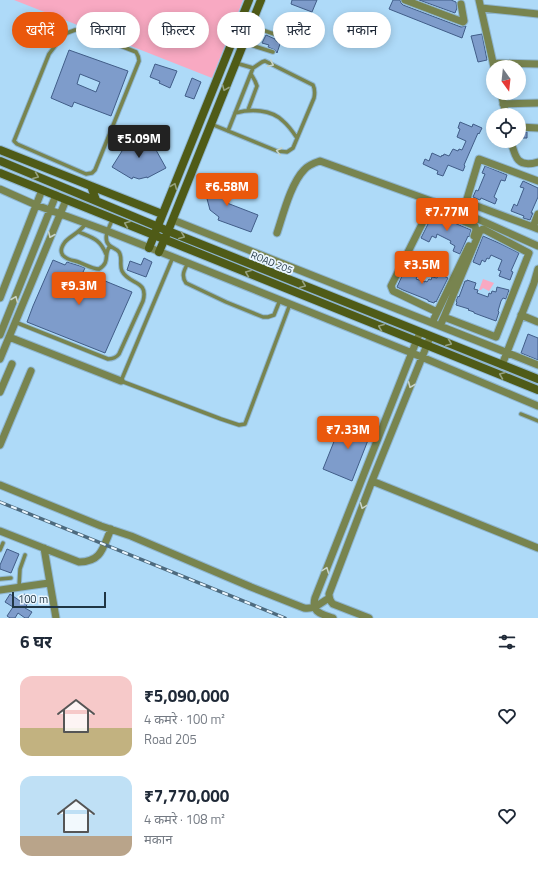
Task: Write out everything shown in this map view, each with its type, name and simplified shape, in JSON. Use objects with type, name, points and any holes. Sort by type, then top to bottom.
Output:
[{"type":"main road","points":[[149,248],[249,0]]},
{"type":"main road","points":[[255,12],[260,0]]},
{"type":"main road","points":[[159,252],[242,48]]},
{"type":"main road","points":[[0,150],[162,214]]},
{"type":"main road","name":"ROAD 205","points":[[0,161],[168,231],[538,379]]},
{"type":"main road","name":"ROAD 205","points":[[0,173],[538,390]]},
{"type":"main road","points":[[91,186],[96,200]]},
{"type":"street","points":[[405,0],[463,22],[461,4]]},
{"type":"street","points":[[479,0],[493,60]]},
{"type":"street","points":[[481,8],[538,14]]},
{"type":"street","points":[[526,64],[538,64]]},
{"type":"street","points":[[502,100],[504,108]]},
{"type":"street","points":[[503,104],[538,103]]},
{"type":"street","points":[[526,128],[538,128]]},
{"type":"street","points":[[513,148],[518,161],[528,164],[538,162]]},
{"type":"street","points":[[538,181],[479,159],[466,202],[535,228],[538,214]]},
{"type":"street","points":[[277,233],[295,181],[304,169],[311,164],[320,161],[462,212],[538,246]]},
{"type":"street","points":[[0,189],[36,205],[107,231],[412,353],[538,406]]},
{"type":"street","points":[[1,294],[42,190]]},
{"type":"street","points":[[0,335],[56,196]]},
{"type":"street","points":[[0,359],[66,200]]},
{"type":"street","points":[[432,323],[476,230],[475,226],[430,208],[391,286],[394,291],[437,312]]},
{"type":"street","points":[[172,220],[538,365]]},
{"type":"street","points":[[440,326],[481,230],[483,229],[529,252],[496,338],[444,318]]},
{"type":"street","points":[[502,365],[536,284],[538,269]]},
{"type":"street","points":[[522,315],[538,322]]},
{"type":"street","points":[[333,618],[317,611],[314,607],[317,591],[420,332]]},
{"type":"street","points":[[369,618],[330,602],[330,592],[372,481],[431,336]]},
{"type":"street","points":[[9,337],[121,381]]},
{"type":"street","points":[[0,392],[12,364]]},
{"type":"street","points":[[0,445],[31,371]]},
{"type":"street","points":[[372,481],[538,548]]},
{"type":"street","points":[[0,485],[131,536],[307,609],[314,607],[329,598]]},
{"type":"street","points":[[0,531],[79,562],[85,562],[97,557],[111,529]]},
{"type":"street","points":[[44,548],[56,618]]},
{"type":"street","points":[[0,590],[49,583]]},
{"type":"lane","points":[[75,30],[80,30],[136,52],[139,58],[139,62],[95,170],[92,173],[86,174],[17,144],[14,141],[49,54],[66,33],[75,30]]},
{"type":"lane","points":[[260,48],[272,52]]},
{"type":"lane","points":[[211,124],[228,131],[277,151],[287,152],[293,148],[314,98],[315,88],[313,85],[264,61],[253,68],[228,131]]},
{"type":"lane","points":[[235,63],[253,68]]},
{"type":"lane","points":[[248,110],[257,86],[257,83],[250,74]]},
{"type":"lane","points":[[235,113],[248,110],[265,112],[278,117],[288,126],[297,138]]},
{"type":"lane","points":[[15,322],[108,359],[117,357],[145,294],[141,285],[123,272],[118,250],[107,243],[107,231],[113,218]]},
{"type":"lane","points":[[86,223],[79,232],[65,242],[62,251],[63,256],[97,269],[102,268],[106,264],[107,250],[110,246]]},
{"type":"lane","points":[[79,232],[100,243],[107,256]]},
{"type":"lane","points":[[173,257],[121,381],[221,419],[239,425],[244,424],[290,304]]},
{"type":"lane","points":[[188,263],[183,276],[186,282],[226,302],[263,317],[274,315],[280,300]]},
{"type":"lane","points":[[521,414],[538,421]]},
{"type":"lane","points":[[0,550],[3,543]]},
{"type":"lane","points":[[20,587],[20,569],[25,555]]},
{"type":"lane","points":[[0,579],[11,578]]},
{"type":"shaded area","points":[[14,0],[243,0],[238,12],[217,12],[217,48],[224,48],[212,78],[136,48],[140,48],[140,12],[76,12],[76,24],[68,21],[68,12],[44,12]]},
{"type":"shaded area","points":[[483,279],[494,283],[489,291],[483,288],[479,290]]},
{"type":"building","points":[[292,0],[317,0],[312,12],[291,4]]},
{"type":"building","points":[[393,0],[400,0],[403,5],[461,27],[466,26],[462,38],[389,9]]},
{"type":"building","points":[[419,0],[451,0],[456,2],[457,8],[455,13]]},
{"type":"building","points":[[482,34],[487,60],[478,62],[471,36]]},
{"type":"building","points":[[266,35],[273,38],[273,48],[279,48],[277,53],[275,50],[268,47],[269,45],[265,44]]},
{"type":"building","points":[[69,50],[128,71],[111,116],[74,102],[72,107],[51,98]],"holes":[[[80,74],[100,82],[96,92],[77,84]]]},
{"type":"building","points":[[155,64],[177,71],[170,88],[159,83],[160,81],[150,77]]},
{"type":"building","points":[[192,78],[201,82],[194,99],[185,96]]},
{"type":"building","points":[[460,122],[472,127],[473,124],[482,128],[479,134],[478,133],[464,165],[463,171],[448,165],[443,176],[437,174],[438,171],[423,164],[425,159],[429,161],[432,153],[441,157],[444,154],[449,156],[453,149],[458,151],[459,149],[462,150],[466,141],[457,137],[460,129],[458,128]]},
{"type":"building","points":[[125,136],[139,141],[152,136],[157,149],[156,150],[166,168],[147,178],[139,179],[133,177],[132,179],[112,167],[122,151],[120,150]]},
{"type":"building","points":[[485,166],[507,175],[505,181],[501,180],[494,197],[497,199],[495,204],[481,198],[480,200],[473,197],[476,190],[478,191],[485,174],[482,173]]},
{"type":"building","points":[[209,175],[227,183],[222,193],[224,201],[258,215],[251,232],[218,220],[219,217],[210,210],[206,195],[214,193],[203,188]]},
{"type":"building","points":[[523,181],[538,188],[538,197],[531,213],[533,213],[530,220],[511,211],[514,204],[517,206],[524,188],[520,187]]},
{"type":"building","points":[[433,214],[471,230],[460,254],[453,251],[455,246],[450,243],[451,241],[437,234],[436,238],[432,236],[429,242],[421,238]]},
{"type":"building","points":[[483,236],[519,253],[511,271],[513,272],[510,280],[499,276],[501,271],[498,270],[502,260],[491,255],[485,262],[482,260],[480,265],[473,262]]},
{"type":"building","points":[[144,258],[152,262],[146,277],[127,270],[130,261],[141,265]]},
{"type":"building","points":[[53,260],[65,265],[67,262],[85,268],[83,272],[132,292],[105,353],[27,322]]},
{"type":"building","points":[[408,263],[414,265],[413,269],[417,271],[416,274],[418,275],[416,279],[427,282],[429,279],[431,280],[432,277],[437,278],[439,274],[448,278],[436,302],[435,301],[434,303],[428,301],[397,287]]},
{"type":"building","points":[[467,280],[476,283],[474,289],[478,290],[477,293],[488,297],[489,293],[491,294],[492,291],[496,292],[497,287],[509,290],[506,299],[503,298],[501,301],[496,321],[456,305],[458,296],[459,297],[465,281]]},
{"type":"building","points":[[528,334],[538,338],[538,360],[521,353]]},
{"type":"building","points":[[343,419],[372,430],[352,481],[323,469]]},
{"type":"building","points":[[7,549],[19,554],[11,573],[0,569],[0,565]]},
{"type":"building","points":[[10,594],[20,601],[24,594],[31,598],[25,608],[32,612],[28,618],[25,618],[18,613],[15,618],[10,618],[7,616],[13,607],[5,602]]},
{"type":"railway","points":[[0,502],[285,618]]}]
